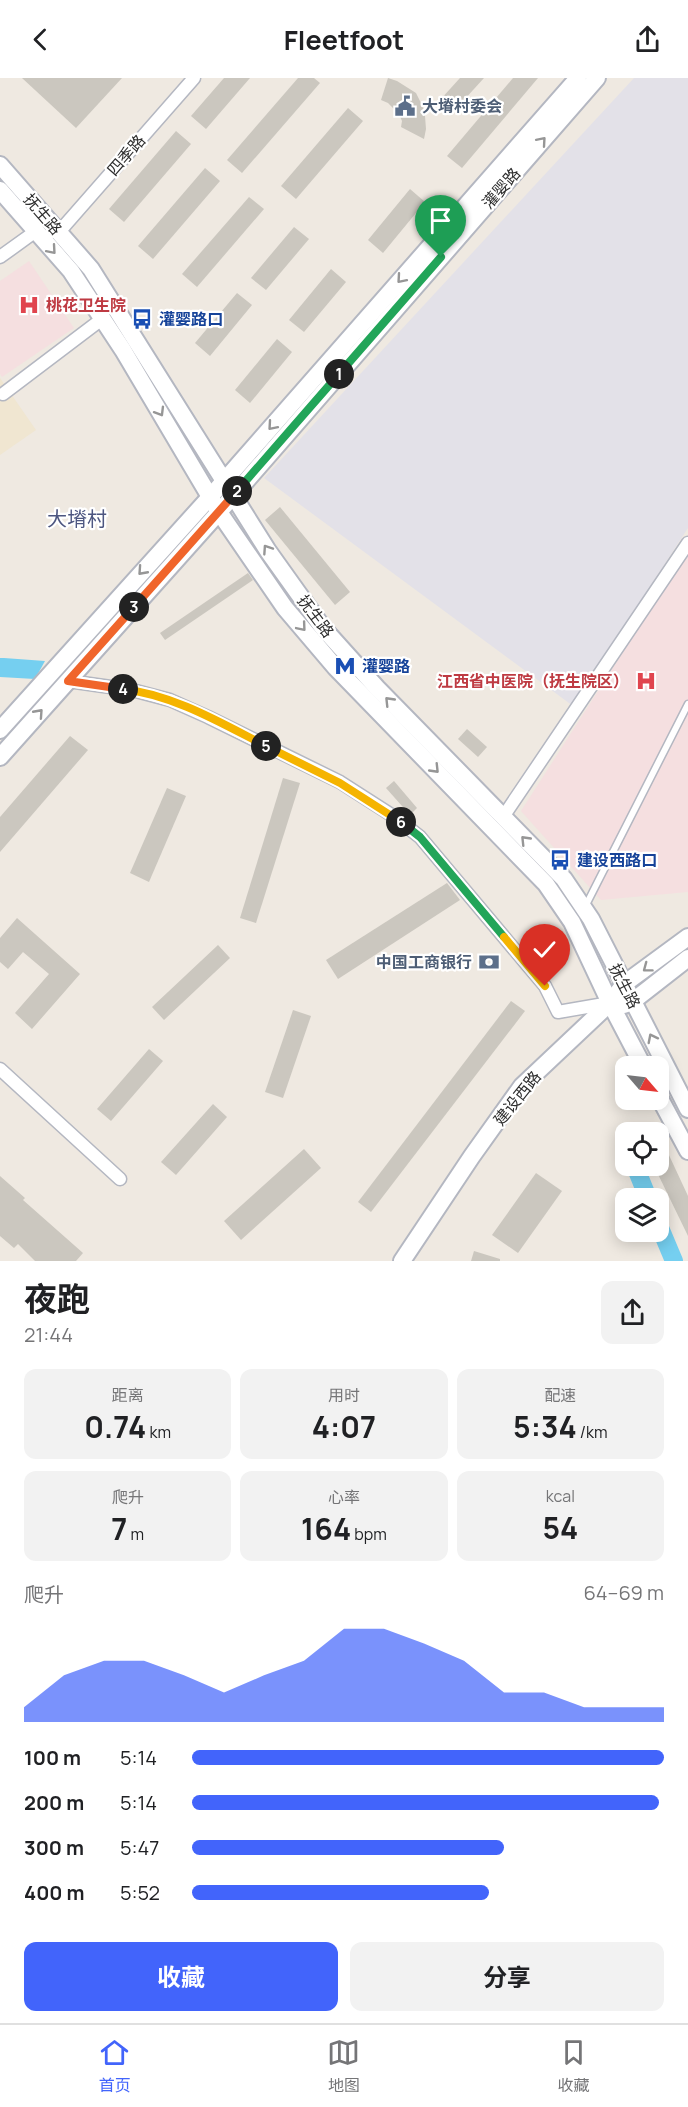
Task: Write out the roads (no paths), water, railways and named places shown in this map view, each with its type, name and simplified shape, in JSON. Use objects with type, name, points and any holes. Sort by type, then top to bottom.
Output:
[{"type":"main road","name":"灌婴路","points":[[0,730],[210,497],[578,78]]},
{"type":"main road","name":"灌婴路","points":[[0,757],[219,512],[597,78]]},
{"type":"main road","name":"抚生路","points":[[0,165],[91,268],[268,551],[323,628],[377,688],[564,879],[584,909],[688,1109]]},
{"type":"main road","name":"抚生路","points":[[0,190],[71,271],[219,512],[285,608],[336,668],[546,884],[572,922],[611,1007],[638,1056]]},
{"type":"main road","name":"建设西路","points":[[410,1261],[528,1091],[611,1007],[624,984],[688,937]]},
{"type":"main road","name":"建设西路","points":[[402,1261],[522,1086],[611,1007],[633,1001],[688,958]]},
{"type":"main road","points":[[666,1110],[688,1151]]},
{"type":"street","name":"四季路","points":[[59,232],[194,78]]},
{"type":"street","points":[[0,248],[34,228]]},
{"type":"street","points":[[0,257],[34,228]]},
{"type":"street","points":[[3,394],[102,319]]},
{"type":"street","points":[[503,817],[688,543]]},
{"type":"street","points":[[68,681],[132,690],[170,700],[340,783],[393,816],[420,837],[545,986],[558,1012],[611,1007]]},
{"type":"street","points":[[0,1069],[120,1179]]},
{"type":"lane","points":[[584,909],[688,704]]},
{"type":"water","points":[[0,658],[45,661],[35,679],[0,677]]},
{"type":"waterway","points":[[639,1176],[644,1188]]},
{"type":"waterway","points":[[666,1242],[674,1261]]},
{"type":"place","name":"大塉村委会","points":[[405,106]]},
{"type":"place","name":"桃花卫生院","points":[[29,305]]},
{"type":"place","name":"灌婴路口","points":[[142,319]]},
{"type":"place","name":"灌婴路","points":[[345,666]]},
{"type":"place","name":"江西省中医院（抚生院区）","points":[[646,681]]},
{"type":"place","name":"建设西路口","points":[[560,860]]},
{"type":"place","name":"中国工商银行","points":[[489,962]]},
{"type":"district","name":"大塉村","points":[[77,518]]}]
